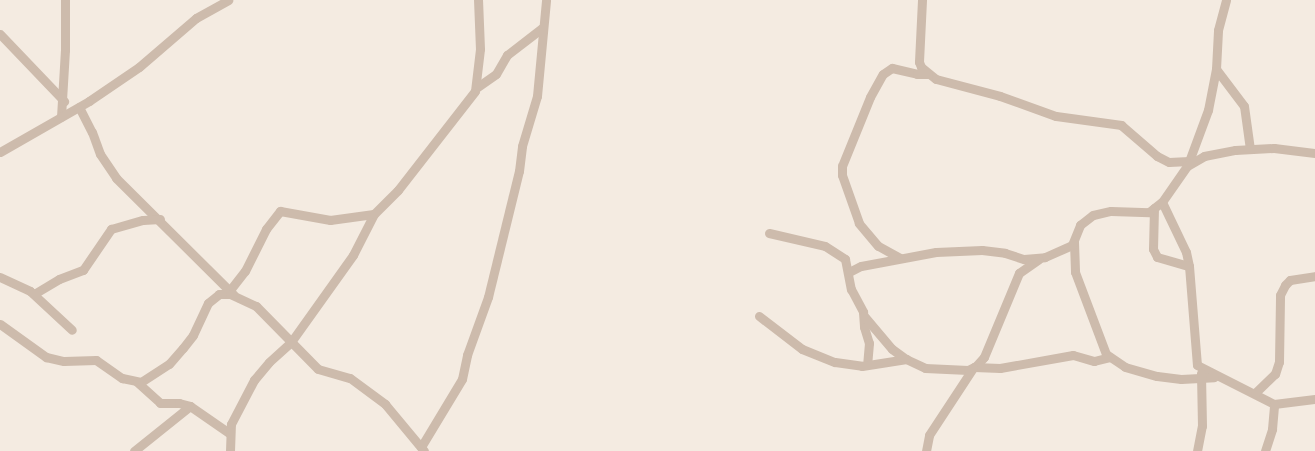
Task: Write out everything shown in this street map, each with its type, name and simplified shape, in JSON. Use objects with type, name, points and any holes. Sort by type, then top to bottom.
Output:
[{"type":"street","points":[[61,117],[64,101],[65,0]]},
{"type":"street","points":[[0,152],[78,107],[140,67],[196,18],[228,0]]},
{"type":"street","points":[[476,88],[480,49],[478,0]]},
{"type":"street","points":[[78,107],[100,154],[116,178],[233,293],[256,306],[318,369],[350,378],[385,404],[422,449],[446,407],[452,391],[462,379],[467,355],[488,297],[519,171],[522,146],[537,96],[546,0]]},
{"type":"street","points":[[922,0],[918,55],[921,67],[936,79],[1000,96],[1056,116],[1121,125],[1157,156],[1169,162],[1188,164],[1204,156],[1250,149],[1274,148],[1315,153]]},
{"type":"street","points":[[1226,0],[1218,30],[1216,69],[1202,130],[1188,164],[1158,205],[1145,214],[1112,211],[1093,215],[1080,225],[1074,242],[1074,267],[1080,290],[1110,357],[1125,367],[1157,376],[1180,379],[1201,373],[1220,376],[1274,404],[1315,399]]},
{"type":"street","points":[[230,451],[229,433],[238,409],[255,380],[269,362],[291,342],[353,255],[374,214],[398,190],[476,88],[496,74],[507,55],[542,28]]},
{"type":"street","points":[[0,34],[64,101]]},
{"type":"street","points":[[900,258],[878,246],[859,223],[842,175],[842,166],[870,97],[882,74],[892,68],[917,74],[928,74]]},
{"type":"street","points":[[1216,69],[1244,106],[1250,149]]},
{"type":"street","points":[[1158,205],[1153,249],[1157,257],[1189,266]]},
{"type":"street","points":[[1158,205],[1186,252],[1189,266],[1194,358],[1201,373],[1202,426],[1197,451]]},
{"type":"street","points":[[233,293],[272,219],[280,211],[330,220],[374,214]]},
{"type":"street","points":[[34,294],[59,279],[83,270],[111,229],[143,220],[160,219]]},
{"type":"street","points":[[770,233],[832,249],[845,259],[851,289],[862,306],[869,343],[867,364]]},
{"type":"street","points":[[849,273],[861,266],[936,252],[982,250],[1005,253],[1024,259],[1041,258],[1065,250],[1074,242]]},
{"type":"street","points":[[926,451],[929,435],[974,367],[984,357],[1019,273],[1041,258]]},
{"type":"street","points":[[1255,393],[1275,374],[1279,362],[1280,295],[1285,285],[1290,280],[1315,276]]},
{"type":"street","points":[[0,277],[34,294],[72,330]]},
{"type":"street","points":[[137,382],[146,381],[169,364],[193,335],[208,303],[224,293],[233,293]]},
{"type":"street","points":[[759,316],[802,349],[835,362],[857,366],[906,359]]},
{"type":"street","points":[[864,316],[884,341],[906,359],[925,368],[942,370],[974,367],[1000,368],[1073,355],[1094,361],[1110,357]]},
{"type":"street","points":[[0,324],[46,357],[64,361],[96,360],[115,374],[137,382],[160,403],[179,403],[190,406],[229,433]]},
{"type":"street","points":[[1265,451],[1272,429],[1274,404]]},
{"type":"street","points":[[134,451],[190,406]]}]
